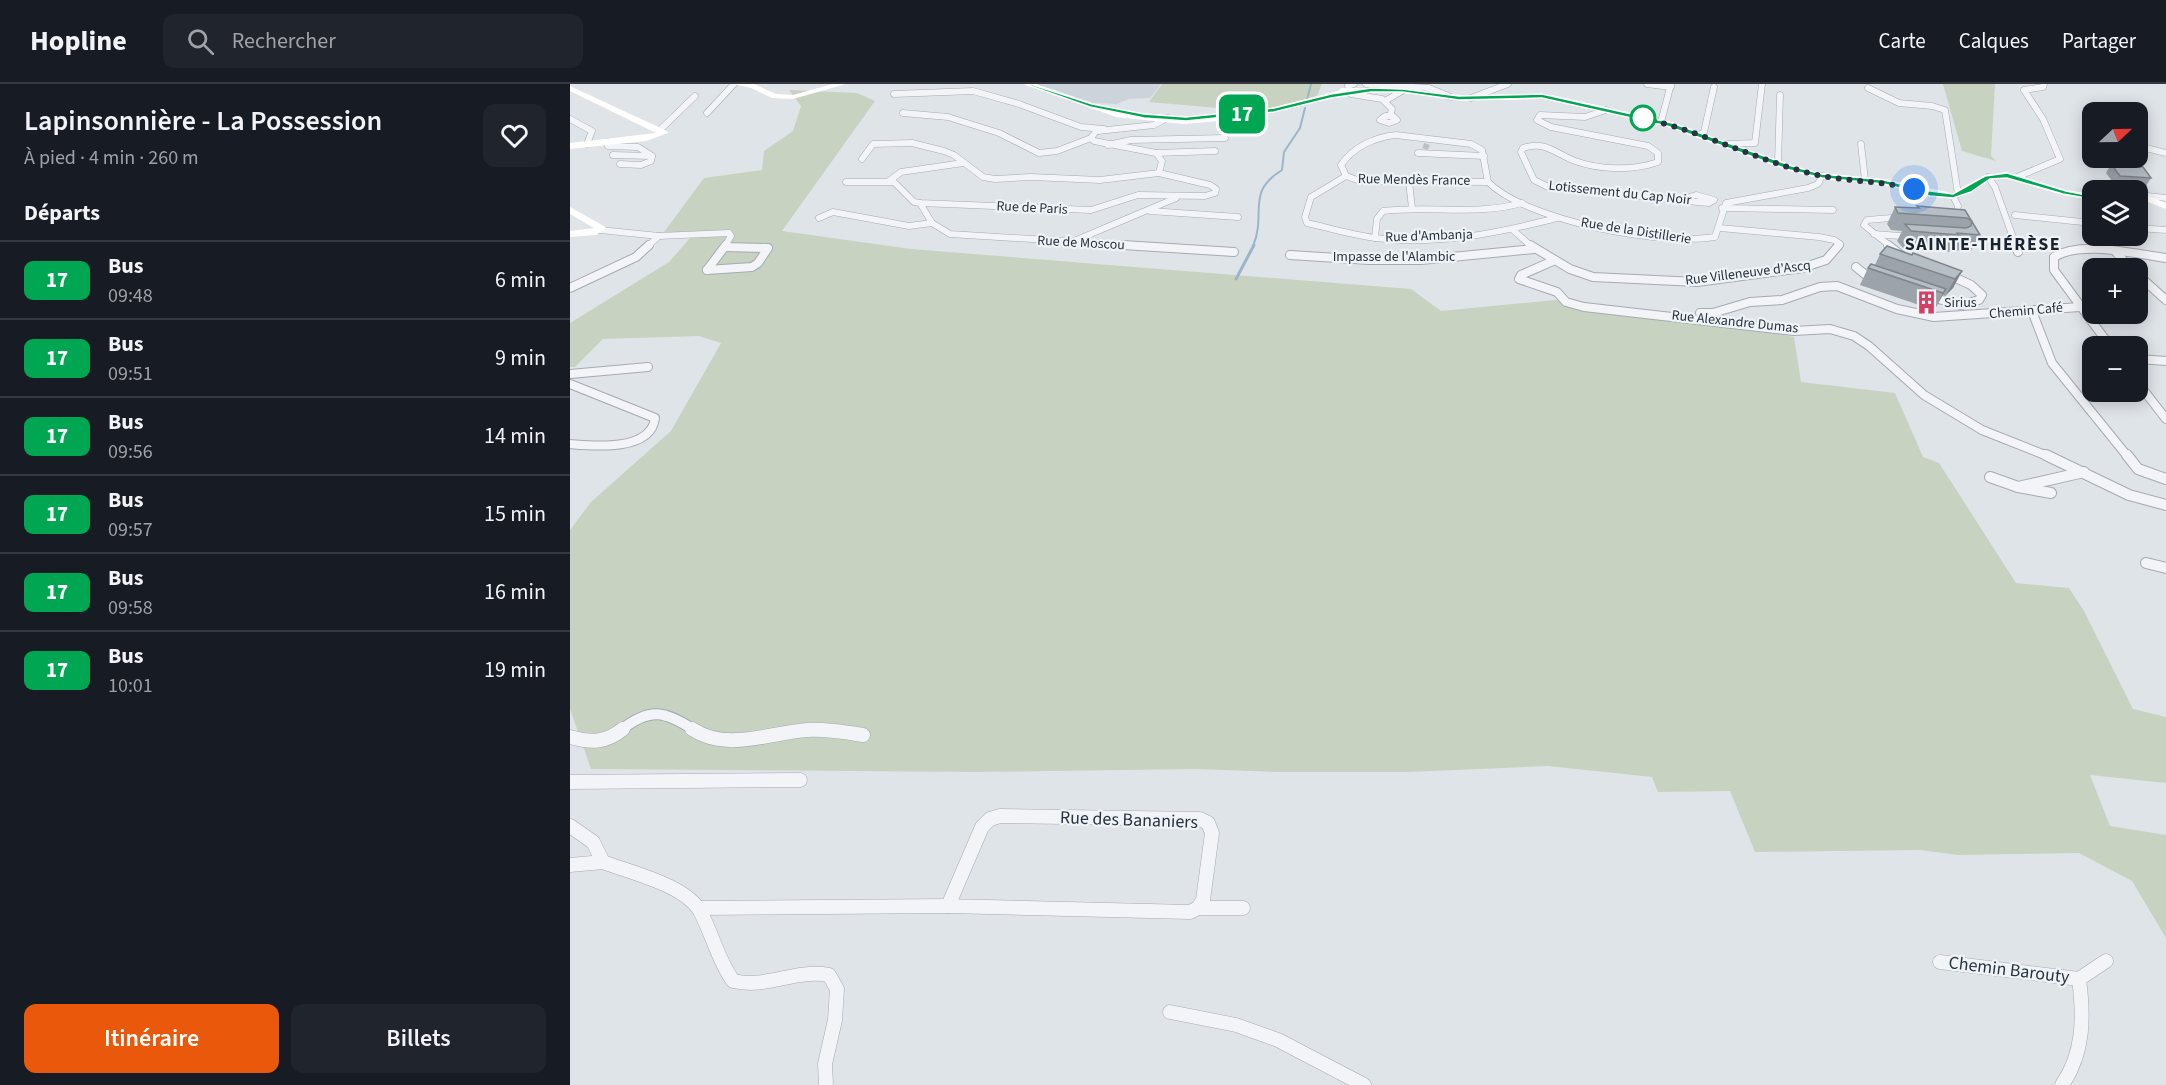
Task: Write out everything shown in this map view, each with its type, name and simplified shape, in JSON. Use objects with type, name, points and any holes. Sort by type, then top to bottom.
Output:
[{"type":"main road","points":[[736,84],[753,86],[775,96],[793,97],[842,84]]},
{"type":"main road","points":[[1028,84],[1119,115],[1166,120],[1216,120],[1274,110],[1335,90],[1369,87],[1451,97],[1542,96],[1661,122],[1822,176],[1865,180],[1956,195],[1988,177],[2018,177],[2066,193],[2082,195]]},
{"type":"main road","points":[[570,88],[661,129],[664,133],[659,136],[570,146]]},
{"type":"main road","points":[[2148,199],[2166,206]]},
{"type":"main road","points":[[570,210],[601,226],[600,230],[592,233],[570,234]]},
{"type":"street","points":[[707,113],[736,84]]},
{"type":"street","points":[[1482,84],[1489,92]]},
{"type":"street","points":[[1471,98],[1508,84]]},
{"type":"street","points":[[1647,84],[1671,85],[1661,122]]},
{"type":"street","points":[[1728,144],[1755,143],[1762,84]]},
{"type":"street","points":[[2018,177],[2060,159],[2043,119],[2024,90],[2043,87],[2044,84]]},
{"type":"street","points":[[1369,87],[1429,88],[1451,97]]},
{"type":"street","points":[[1701,134],[1704,132],[1714,87]]},
{"type":"street","points":[[1868,88],[1876,90],[1894,102],[1934,106],[1945,110],[1958,206],[1957,211],[1935,215]]},
{"type":"street","points":[[894,94],[943,90],[981,92],[1082,127],[1104,129],[1123,126],[1152,126],[1166,120]]},
{"type":"street","points":[[1335,90],[1386,101],[1399,95],[1402,91]]},
{"type":"street","points":[[1778,163],[1780,95]]},
{"type":"street","points":[[661,129],[695,96]]},
{"type":"street","points":[[1386,101],[1392,109],[1390,119],[1396,135],[1425,148],[1484,156]]},
{"type":"street","name":"Lotissement du Cap Noir","points":[[1606,110],[1585,117],[1540,115],[1537,120],[1551,127],[1648,146],[1658,153],[1658,162],[1633,168],[1583,163],[1552,148],[1533,144],[1523,148],[1521,152],[1534,180],[1548,187],[1690,198]]},
{"type":"street","points":[[903,113],[939,116],[999,133],[1039,153],[1057,151],[1104,129]]},
{"type":"street","points":[[570,119],[592,131],[587,144]]},
{"type":"street","points":[[570,126],[585,127]]},
{"type":"street","points":[[1082,127],[1093,135],[1094,141],[1108,145],[1156,153],[1215,151]]},
{"type":"street","name":"Rue Mendès France","points":[[1396,135],[1369,144],[1345,158],[1341,165],[1346,176],[1360,181],[1488,182]]},
{"type":"street","points":[[1108,145],[1131,140],[1225,138]]},
{"type":"street","points":[[608,142],[608,146],[640,147],[652,156]]},
{"type":"street","name":"Rue de Paris","points":[[862,159],[873,144],[903,142],[944,151],[983,177],[995,179],[1031,177],[1100,180],[1159,173],[1210,184],[1216,189],[1215,193],[1205,196],[1138,195],[1091,210],[920,203]]},
{"type":"street","points":[[1861,144],[1865,180]]},
{"type":"street","points":[[1425,148],[1475,146],[1482,150],[1488,182]]},
{"type":"street","points":[[2148,148],[2166,153]]},
{"type":"street","points":[[1156,153],[1162,161],[1159,173]]},
{"type":"street","points":[[613,155],[652,156]]},
{"type":"street","points":[[621,164],[644,165],[651,161],[652,156]]},
{"type":"street","points":[[889,181],[901,172],[963,163]]},
{"type":"street","name":"Rue d'Ambanja","points":[[1346,176],[1311,197],[1304,220],[1307,223],[1374,238],[1419,239],[1513,230]]},
{"type":"street","points":[[1720,228],[1722,208],[1730,201],[1777,195],[1813,186],[1822,176]]},
{"type":"street","points":[[1988,177],[1995,187],[2018,252]]},
{"type":"street","points":[[819,218],[833,212],[909,226],[932,222],[920,203],[914,202],[897,183],[889,181],[846,182]]},
{"type":"street","points":[[1409,182],[1412,208]]},
{"type":"street","name":"Rue de la Distillerie","points":[[1488,182],[1500,193],[1557,218],[1624,232],[1696,240],[1715,237],[1720,228]]},
{"type":"street","name":"Rue de Paris","points":[[1072,242],[1182,195]]},
{"type":"street","points":[[2148,196],[2166,198]]},
{"type":"street","points":[[1374,238],[1377,219],[1383,211],[1412,208],[1496,208],[1522,203]]},
{"type":"street","points":[[1722,208],[1833,210]]},
{"type":"street","points":[[1147,210],[1238,217]]},
{"type":"street","points":[[2015,215],[2082,222]]},
{"type":"street","points":[[1910,217],[1867,220],[1864,225],[1913,262]]},
{"type":"street","points":[[1513,230],[1557,218]]},
{"type":"street","name":"Rue de Moscou","points":[[932,222],[945,232],[958,235],[1234,252]]},
{"type":"street","name":"Rue Villeneuve d'Ascq","points":[[1513,230],[1534,249],[1553,261],[1593,277],[1620,280],[1697,282],[1811,266],[1826,260],[1840,244],[1834,240],[1819,237],[1720,228]]},
{"type":"street","points":[[2148,229],[2166,231]]},
{"type":"street","points":[[600,230],[659,236],[729,233],[731,236],[725,247],[707,270],[752,267],[758,263],[768,248],[725,247]]},
{"type":"street","points":[[1874,234],[1917,237]]},
{"type":"street","points":[[570,288],[636,257],[659,236]]},
{"type":"street","name":"Impasse de l'Alambic","points":[[1290,255],[1369,260],[1421,260],[1534,249]]},
{"type":"street","name":"Chemin Café","points":[[2080,307],[2054,270],[2054,256],[2064,250],[2116,252],[2166,258]]},
{"type":"street","points":[[2116,252],[2121,258]]},
{"type":"street","name":"Rue Alexandre Dumas","points":[[1553,261],[1521,275],[1520,279],[1557,292],[1572,304],[1794,331],[1830,328],[1854,336],[1869,346],[1924,395],[1946,410],[1999,438],[2051,456],[2129,495],[2166,505]]},
{"type":"street","points":[[1856,267],[1867,276],[1884,282]]},
{"type":"street","points":[[1924,295],[1961,305],[1979,300],[1982,296],[1971,285],[1940,272]]},
{"type":"street","points":[[2148,284],[2166,300]]},
{"type":"street","name":"Chemin Café","points":[[1641,312],[1713,313],[1750,302],[1782,300],[1820,287],[1837,286],[1897,309],[1934,317],[2080,307]]},
{"type":"street","points":[[2080,307],[2102,336]]},
{"type":"street","points":[[2032,311],[2052,363],[2139,469],[2166,479]]},
{"type":"street","points":[[2148,360],[2166,361]]},
{"type":"street","points":[[570,374],[648,367]]},
{"type":"street","points":[[570,384],[655,418],[653,426],[648,431],[625,444],[608,446],[570,444]]},
{"type":"street","points":[[2148,395],[2166,419]]},
{"type":"street","points":[[2018,487],[2084,472]]},
{"type":"street","points":[[1990,477],[2018,487],[2051,493]]},
{"type":"street","points":[[2146,563],[2166,567]]},
{"type":"street","points":[[570,737],[597,744],[617,735],[645,715],[656,713],[679,719],[702,736],[721,740],[825,729],[863,735]]},
{"type":"street","points":[[570,782],[800,780]]},
{"type":"street","name":"Rue des Bananiers","points":[[948,906],[982,827],[990,819],[1000,816],[1200,819],[1208,823],[1212,833],[1203,900],[1198,908]]},
{"type":"street","points":[[570,826],[574,831],[592,840],[603,862]]},
{"type":"street","points":[[570,865],[603,862],[683,892],[699,908],[724,970],[732,981],[750,985],[811,972],[829,975],[837,989],[835,1020],[825,1064],[826,1085]]},
{"type":"street","points":[[699,908],[948,906],[1190,912],[1198,908],[1243,908]]},
{"type":"street","name":"Chemin Barouty","points":[[1940,962],[2079,979],[2106,961]]},
{"type":"street","name":"Chemin Barouty","points":[[2062,1085],[2070,1075],[2077,1059],[2083,1005],[2079,979]]},
{"type":"street","points":[[1170,1012],[1236,1025],[1278,1040],[1364,1085]]},
{"type":"shaded area","points":[[1035,84],[1161,84],[1150,98],[1129,99],[1117,104],[1094,103]]},
{"type":"green space","points":[[1162,84],[1322,84],[1317,96],[1268,109],[1241,110],[1149,102]]},
{"type":"green space","points":[[1943,84],[1995,84],[1991,156],[1996,161],[1962,151]]},
{"type":"green space","points":[[789,90],[857,93],[875,101],[782,231],[911,249],[1411,289],[1441,311],[1556,300],[1577,309],[1751,328],[1794,337],[1801,382],[1895,393],[1923,457],[1939,463],[2016,583],[2069,588],[2084,611],[2133,709],[2166,717],[2166,783],[2090,775],[2110,826],[2166,835],[2166,938],[2132,881],[2079,853],[1958,855],[1920,850],[1755,852],[1730,791],[1658,792],[1652,777],[1548,766],[1408,772],[1278,772],[1196,769],[975,772],[591,769],[570,709],[570,530],[591,502],[671,431],[721,343],[699,336],[603,339],[575,367],[570,367],[570,323],[669,262],[690,238],[686,232],[664,232],[704,178],[762,170],[764,151],[793,131],[801,106]]},
{"type":"building","points":[[2114,168],[2144,168],[2151,178],[2120,176]]},
{"type":"building","points":[[1917,206],[1965,210],[1971,221],[1967,218],[1898,213],[1895,207],[1919,208]]},
{"type":"building","points":[[1972,221],[1980,235],[1911,231],[1905,224],[1966,228],[1971,226]]},
{"type":"building","points":[[1887,246],[1962,271],[1955,279],[1880,254]]},
{"type":"building","points":[[1871,264],[1946,289],[1943,293],[1868,268]]},
{"type":"waterway","points":[[1307,100],[1311,84]]},
{"type":"waterway","points":[[1253,246],[1257,234],[1260,195],[1271,179],[1282,170],[1284,152],[1300,128],[1305,108]]},
{"type":"waterway","points":[[1236,279],[1254,245]]},
{"type":"tunnel","points":[[1425,149],[1427,144]]},
{"type":"bus line","name":"17","points":[[1028,84],[1090,105],[1130,114],[1186,119],[1274,110],[1331,96],[1371,90],[1402,91],[1459,98],[1542,96],[1669,124],[1792,169],[1822,176],[1884,182],[1953,196],[1968,190],[1988,177],[2007,175],[2082,196]]},
{"type":"place","name":"Sirius","points":[[1926,303]]},
{"type":"district","name":"SAINTE-THÉRÈSE","points":[[1983,244]]},
{"type":"route","points":[[1643,118],[1701,134],[1806,173],[1884,182],[1914,189]]}]
